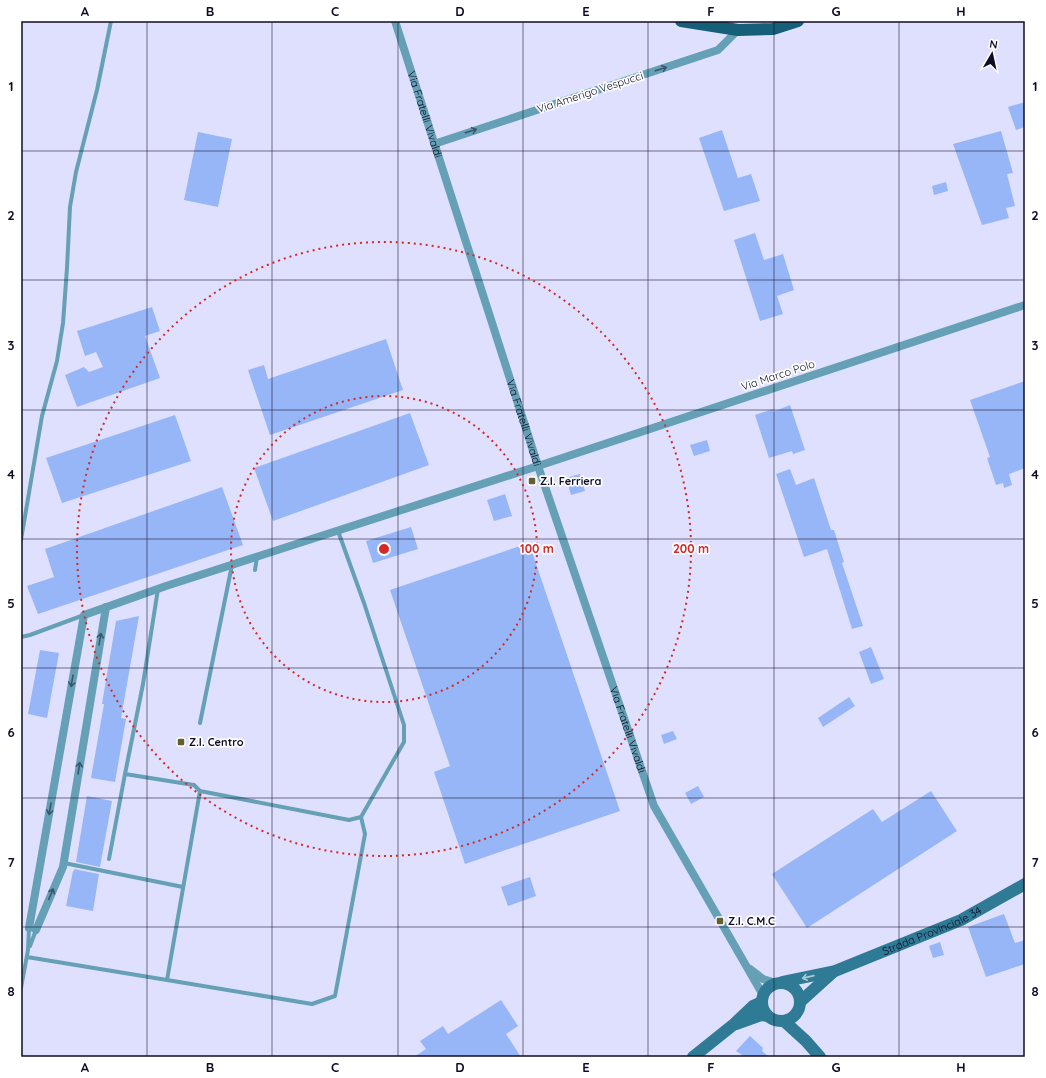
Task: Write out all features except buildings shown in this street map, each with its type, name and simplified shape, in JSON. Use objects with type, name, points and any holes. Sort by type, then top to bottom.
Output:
[{"type":"main road","points":[[681,21],[738,30],[773,29],[798,21]]},
{"type":"main road","name":"Strada Provinciale 34","points":[[779,983],[835,971],[961,920],[1025,884]]},
{"type":"main road","name":"Strada Provinciale 34","points":[[800,1005],[835,971]]},
{"type":"main road","points":[[693,1057],[733,1025],[762,999],[770,986],[779,983],[788,983],[797,990],[800,1005],[797,1019],[798,1026],[806,1041]]},
{"type":"main road","points":[[762,999],[765,1012],[768,1016]]},
{"type":"main road","points":[[733,1025],[761,1015],[768,1016],[778,1021],[784,1021],[794,1016],[800,1005]]},
{"type":"main road","points":[[784,1021],[806,1041],[820,1057]]},
{"type":"street","name":"Via Fratelli Vivaldi","points":[[395,21],[538,466],[654,806],[746,967],[762,999]]},
{"type":"street","name":"Via Amerigo Vespucci","points":[[434,144],[718,50],[738,30]]},
{"type":"street","name":"Via Marco Polo","points":[[84,615],[158,589],[538,466],[1025,305]]},
{"type":"street","points":[[33,929],[63,862],[106,607]]},
{"type":"street","points":[[33,929],[84,615]]},
{"type":"street","name":"Via Fratelli Vivaldi","points":[[746,967],[763,979],[779,983]]},
{"type":"lane","points":[[21,540],[42,416],[57,361],[63,323],[70,206],[76,172],[97,90],[111,21]]},
{"type":"lane","points":[[125,774],[194,785],[200,791],[349,820],[361,816],[404,742],[404,725],[364,603],[338,531]]},
{"type":"lane","points":[[255,570],[257,557]]},
{"type":"lane","points":[[200,723],[232,565]]},
{"type":"lane","points":[[109,859],[143,684],[158,589]]},
{"type":"lane","points":[[21,637],[84,615]]},
{"type":"lane","points":[[167,980],[200,791]]},
{"type":"lane","points":[[27,957],[312,1004],[335,996],[365,834],[361,816]]},
{"type":"lane","points":[[63,862],[183,887]]},
{"type":"lane","points":[[21,988],[33,929]]},
{"type":"lane","points":[[28,950],[33,929]]},
{"type":"place","name":"Z.I. Ferriera","points":[[532,481]]},
{"type":"place","name":"Z.I. Centro","points":[[181,742]]},
{"type":"place","name":"Z.I. C.M.C","points":[[720,921]]}]
